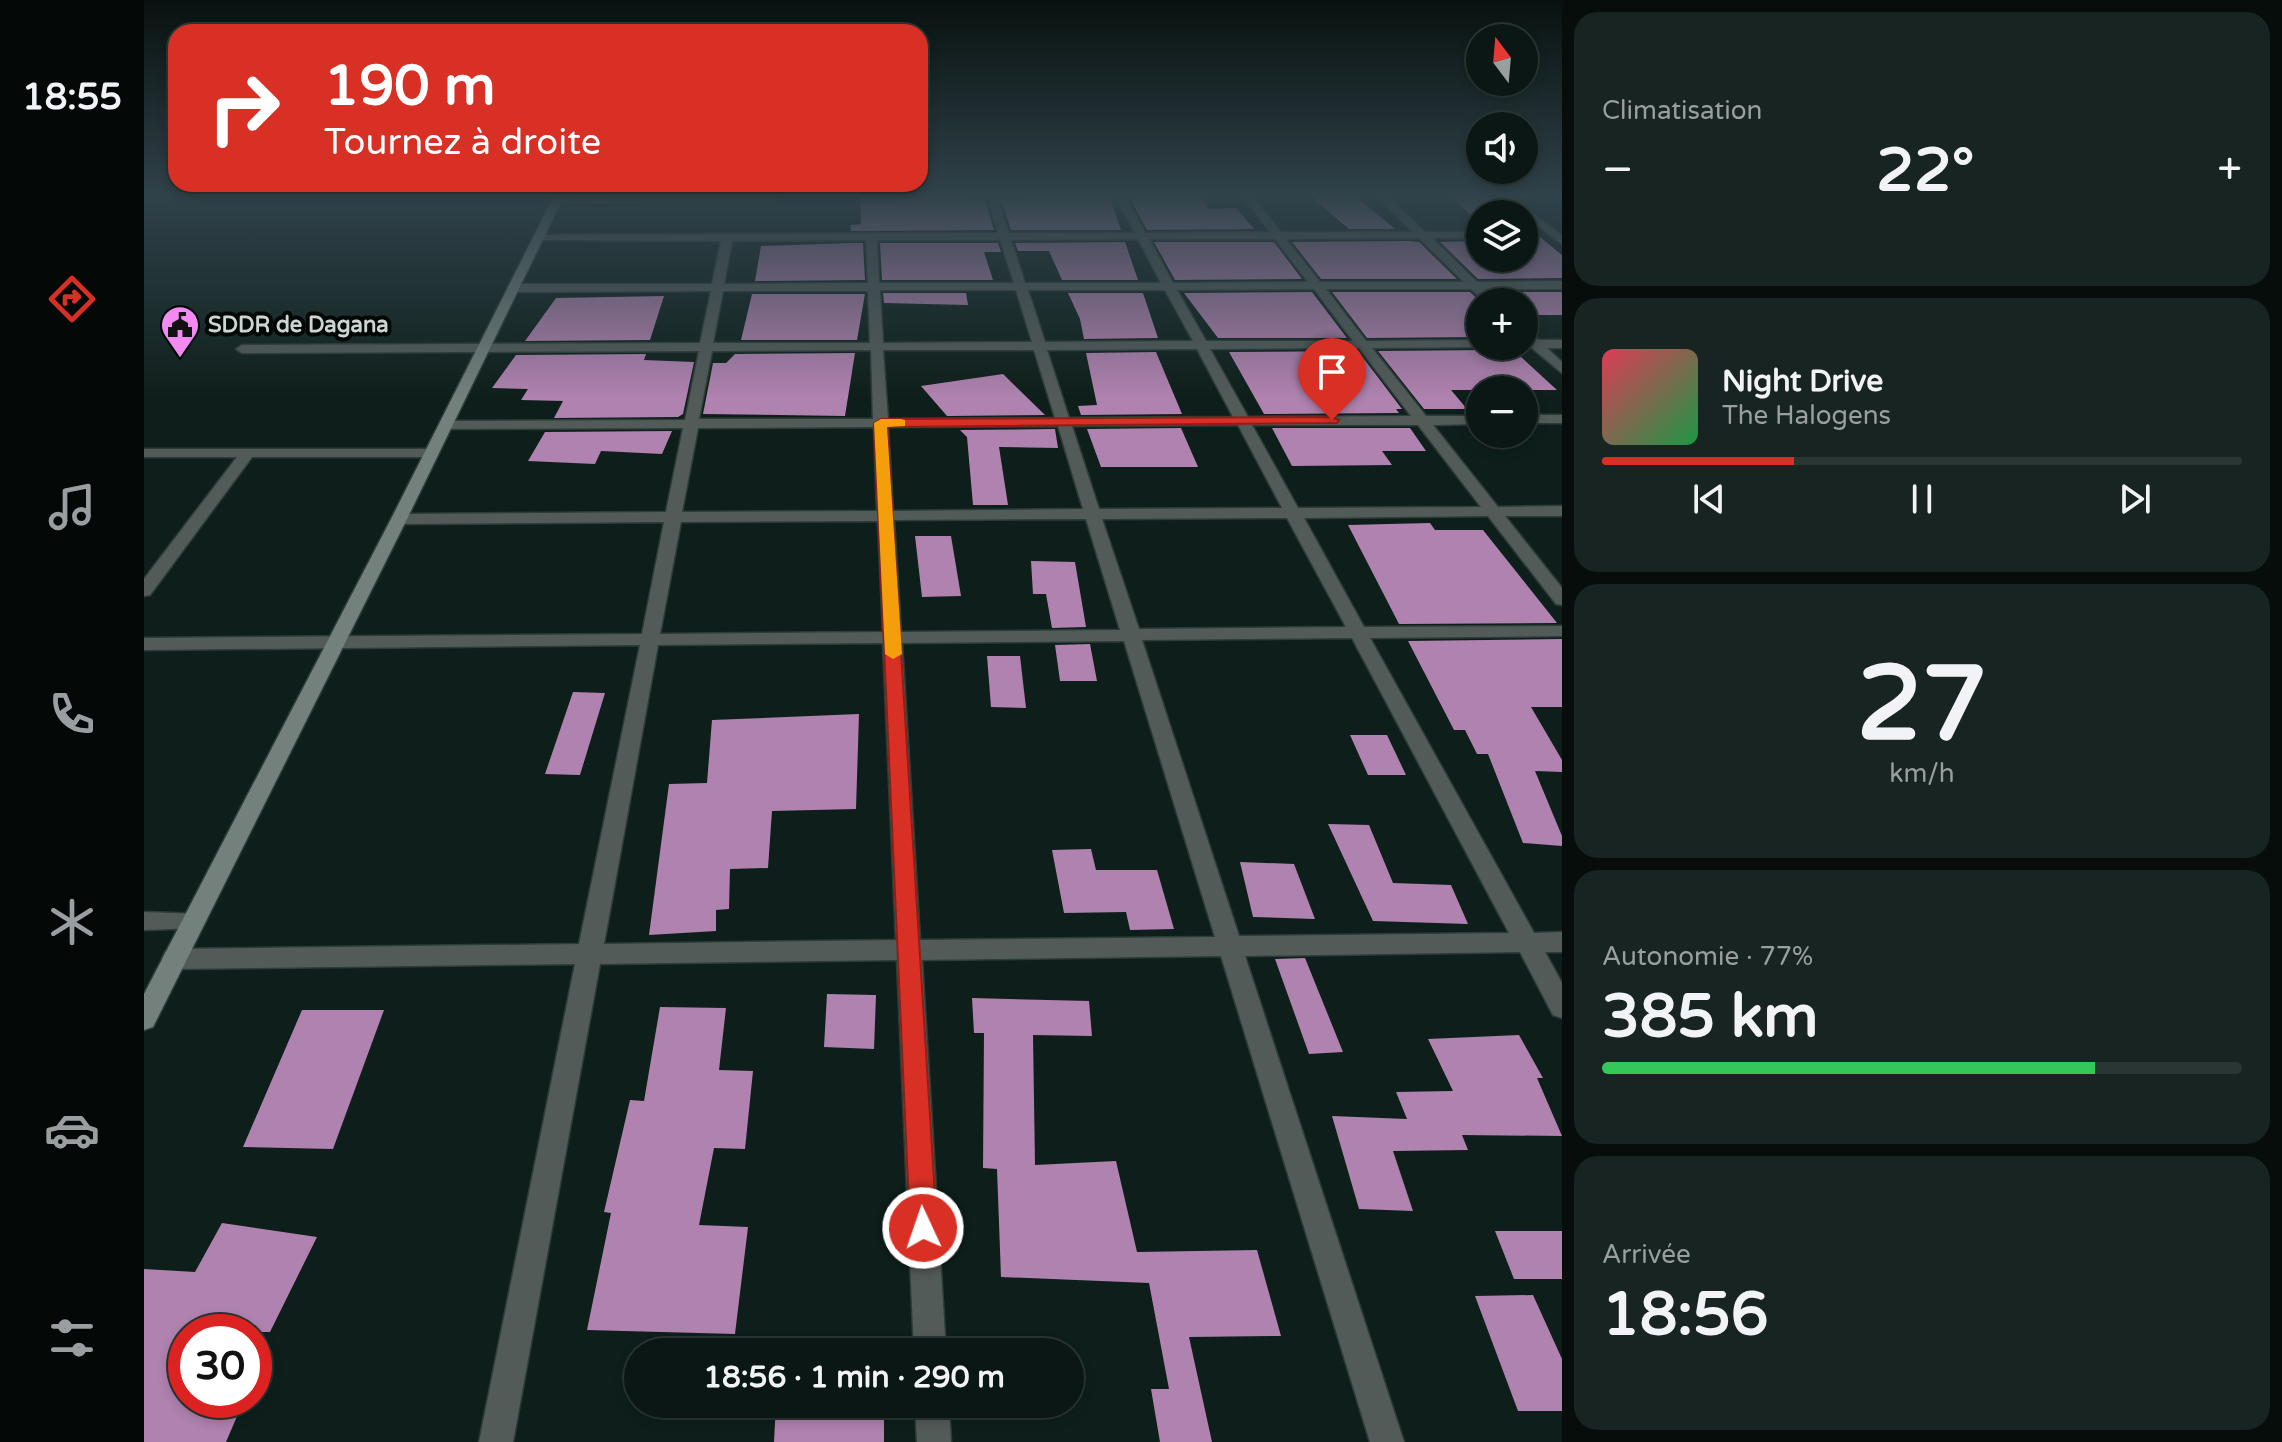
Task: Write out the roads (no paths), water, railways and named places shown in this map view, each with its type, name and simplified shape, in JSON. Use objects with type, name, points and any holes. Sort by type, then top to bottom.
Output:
[{"type":"street","points":[[144,1019],[526,263]]},
{"type":"street","points":[[496,1442],[722,263]]},
{"type":"street","points":[[873,263],[929,1338]]},
{"type":"street","points":[[1013,263],[1387,1442]]},
{"type":"street","points":[[1157,263],[1562,1007]]},
{"type":"street","points":[[1300,263],[1562,600]]},
{"type":"street","points":[[1451,263],[1477,288]]},
{"type":"street","points":[[513,288],[1562,285]]},
{"type":"street","points":[[242,349],[1466,344]]},
{"type":"street","points":[[1538,344],[1562,344]]},
{"type":"street","points":[[1538,350],[1562,369]]},
{"type":"street","points":[[1538,419],[1562,419]]},
{"type":"street","points":[[446,425],[1466,420]]},
{"type":"street","points":[[144,453],[432,453]]},
{"type":"street","points":[[144,591],[248,453]]},
{"type":"street","points":[[399,519],[1562,511]]},
{"type":"street","points":[[144,644],[1562,631]]},
{"type":"street","points":[[144,921],[194,921]]},
{"type":"street","points":[[174,959],[1562,942]]},
{"type":"street","points":[[933,1418],[934,1442]]},
{"type":"place","name":"SDDR de Dagana","points":[[180,359]]}]
